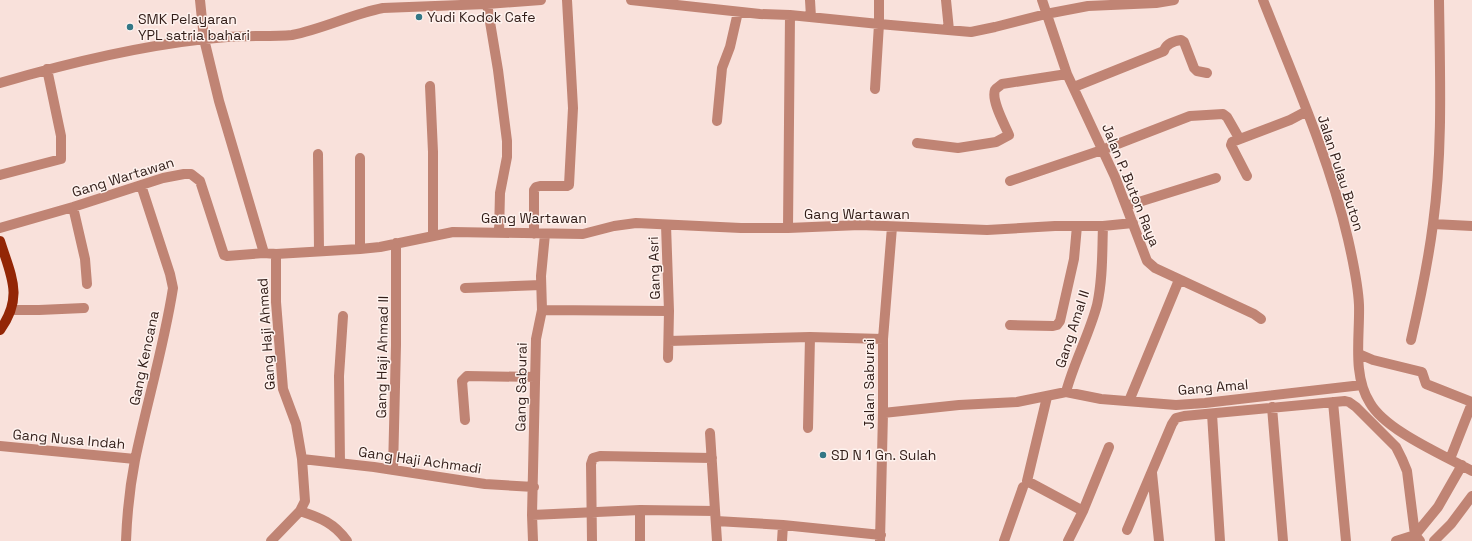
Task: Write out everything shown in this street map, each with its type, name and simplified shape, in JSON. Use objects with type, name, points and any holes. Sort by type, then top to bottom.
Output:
[{"type":"main road","points":[[0,241],[14,288],[12,310],[0,330]]},
{"type":"street","points":[[200,0],[204,39],[219,101],[264,253]]},
{"type":"street","points":[[0,83],[47,69],[121,52],[204,39],[242,36],[292,35],[323,27],[374,10],[462,2],[487,4],[541,0]]},
{"type":"street","points":[[534,234],[534,190],[536,187],[569,185],[573,108],[567,0]]},
{"type":"street","points":[[631,0],[682,2],[738,12],[790,15],[971,32],[1046,14],[1088,6],[1156,3],[1174,0]]},
{"type":"street","points":[[810,0],[811,17]]},
{"type":"street","points":[[875,89],[880,24],[879,0]]},
{"type":"street","points":[[946,0],[949,30]]},
{"type":"street","name":"Jalan P. Buton Raya","points":[[1042,0],[1068,74],[1102,150],[1116,177],[1147,261],[1155,268],[1254,314],[1261,319]]},
{"type":"street","name":"Jalan Pulau Buton","points":[[1263,0],[1336,194],[1357,283],[1359,305],[1360,374],[1362,385],[1370,404],[1384,420],[1425,446],[1472,471]]},
{"type":"street","points":[[1411,340],[1422,291],[1433,224],[1438,174],[1440,82],[1439,0]]},
{"type":"street","points":[[487,4],[498,70],[507,141],[507,157],[500,193],[499,233]]},
{"type":"street","points":[[717,122],[722,68],[730,47],[738,12]]},
{"type":"street","points":[[788,228],[790,15]]},
{"type":"street","points":[[1074,87],[1164,51],[1168,44],[1181,40],[1184,42],[1194,68],[1197,71],[1207,73]]},
{"type":"street","points":[[0,175],[61,159],[61,136],[47,69]]},
{"type":"street","points":[[917,143],[958,148],[996,142],[1009,135],[995,102],[997,87],[1002,84],[1068,74]]},
{"type":"street","points":[[430,86],[433,152],[433,236]]},
{"type":"street","points":[[1247,176],[1231,145],[1232,142],[1239,138],[1290,120],[1306,111]]},
{"type":"street","points":[[1010,182],[1102,150],[1190,116],[1223,114],[1227,117],[1239,138]]},
{"type":"street","points":[[318,154],[319,251]]},
{"type":"street","points":[[360,158],[360,249]]},
{"type":"street","name":"Gang Wartawan","points":[[0,228],[74,207],[164,178],[184,174],[194,175],[200,181],[224,255],[231,256],[380,247],[453,232],[583,234],[614,226],[636,223],[741,228],[860,225],[987,230],[1103,226],[1133,223]]},
{"type":"street","points":[[1126,206],[1216,178]]},
{"type":"street","name":"Gang Kencana","points":[[126,541],[130,491],[135,459],[173,288],[142,185]]},
{"type":"street","points":[[74,207],[85,260],[87,284]]},
{"type":"street","points":[[1433,224],[1472,226]]},
{"type":"street","name":"Gang Asri","points":[[666,225],[669,311],[668,358]]},
{"type":"street","points":[[1010,325],[1053,326],[1057,325],[1060,321],[1074,259],[1077,226]]},
{"type":"street","name":"Gang Amal II","points":[[1066,392],[1094,314],[1098,296],[1103,226]]},
{"type":"street","name":"Jalan Saburai","points":[[881,538],[883,339],[892,227]]},
{"type":"street","name":"Gang Saburai","points":[[533,541],[532,515],[534,487],[536,339],[542,310],[541,285],[545,234]]},
{"type":"street","name":"Gang Haji Ahmad II","points":[[394,470],[396,243]]},
{"type":"street","name":"Gang Haji Ahmad","points":[[271,541],[300,511],[306,501],[302,459],[296,424],[283,389],[276,302],[276,254]]},
{"type":"street","points":[[1129,401],[1179,280]]},
{"type":"street","points":[[465,288],[541,285]]},
{"type":"street","points":[[12,310],[84,308]]},
{"type":"street","points":[[542,310],[669,311]]},
{"type":"street","points":[[340,463],[339,376],[343,316]]},
{"type":"street","points":[[669,341],[810,337],[883,339]]},
{"type":"street","points":[[808,428],[810,337]]},
{"type":"street","points":[[1359,354],[1373,360],[1422,372],[1426,384],[1472,403],[1450,459]]},
{"type":"street","points":[[465,420],[462,381],[467,376],[535,377]]},
{"type":"street","name":"Gang Amal","points":[[1066,392],[1101,399],[1176,405],[1362,385]]},
{"type":"street","points":[[883,413],[959,405],[1017,402],[1066,392]]},
{"type":"street","points":[[1047,397],[1026,481],[1083,511]]},
{"type":"street","points":[[1127,530],[1172,424],[1176,418],[1180,416],[1345,401],[1352,404],[1396,447],[1407,471],[1418,538]]},
{"type":"street","points":[[1333,402],[1346,541]]},
{"type":"street","points":[[1272,407],[1284,541]]},
{"type":"street","points":[[1212,414],[1220,541]]},
{"type":"street","points":[[710,433],[717,541]]},
{"type":"street","name":"Gang Nusa Indah","points":[[0,446],[135,459]]},
{"type":"street","points":[[1068,541],[1083,511],[1109,447]]},
{"type":"street","points":[[592,541],[592,461],[595,457],[712,458]]},
{"type":"street","name":"Gang Haji Achmadi","points":[[302,459],[394,470],[485,484],[534,487]]},
{"type":"street","points":[[1396,541],[1418,538],[1462,465]]},
{"type":"street","points":[[1152,471],[1158,541]]},
{"type":"street","points":[[1004,541],[1023,486]]},
{"type":"street","points":[[1434,541],[1451,524],[1472,496]]},
{"type":"street","points":[[532,515],[640,510],[715,511]]},
{"type":"street","points":[[640,510],[640,541]]},
{"type":"street","points":[[300,511],[329,523],[337,528],[347,541]]},
{"type":"street","points":[[716,521],[784,525],[881,538]]},
{"type":"street","points":[[782,541],[784,525]]},
{"type":"place","name":"Yudi Kodok Cafe","points":[[419,17]]},
{"type":"place","name":"SMK Pelayaran YPL satria bahari","points":[[130,27]]},
{"type":"place","name":"SD N 1 Gn. Sulah","points":[[823,455]]}]
